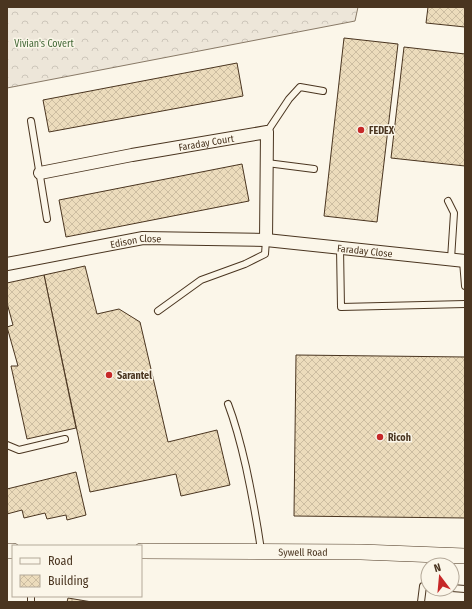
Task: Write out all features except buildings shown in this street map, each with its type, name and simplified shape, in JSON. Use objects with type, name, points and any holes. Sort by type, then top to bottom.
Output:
[{"type":"street","points":[[266,240],[267,132]]},
{"type":"street","name":"Faraday Court","points":[[40,173],[132,155],[267,132]]},
{"type":"street","name":"Edison Close","points":[[7,264],[143,238],[266,240]]},
{"type":"street","name":"Faraday Close","points":[[266,240],[464,261]]},
{"type":"street","name":"Sywell Road","points":[[142,550],[261,550],[465,556]]},
{"type":"lane","points":[[267,132],[289,99],[300,87],[323,91]]},
{"type":"lane","points":[[31,121],[47,220]]},
{"type":"lane","points":[[267,163],[314,169]]},
{"type":"lane","points":[[448,202],[454,213],[451,259]]},
{"type":"lane","points":[[158,311],[201,280],[245,264],[265,254],[266,240]]},
{"type":"lane","points":[[340,248],[341,307],[465,304]]},
{"type":"lane","points":[[464,261],[465,286]]},
{"type":"lane","points":[[228,404],[237,431],[258,527],[261,550]]},
{"type":"lane","points":[[7,445],[20,450],[65,439]]},
{"type":"green space","name":"Vivian's Covert","points":[[7,7],[358,7],[355,21],[7,88]]},
{"type":"place","name":"FEDEX","points":[[361,130]]},
{"type":"place","name":"Sarantel","points":[[109,375]]},
{"type":"place","name":"Ricoh","points":[[380,437]]}]
